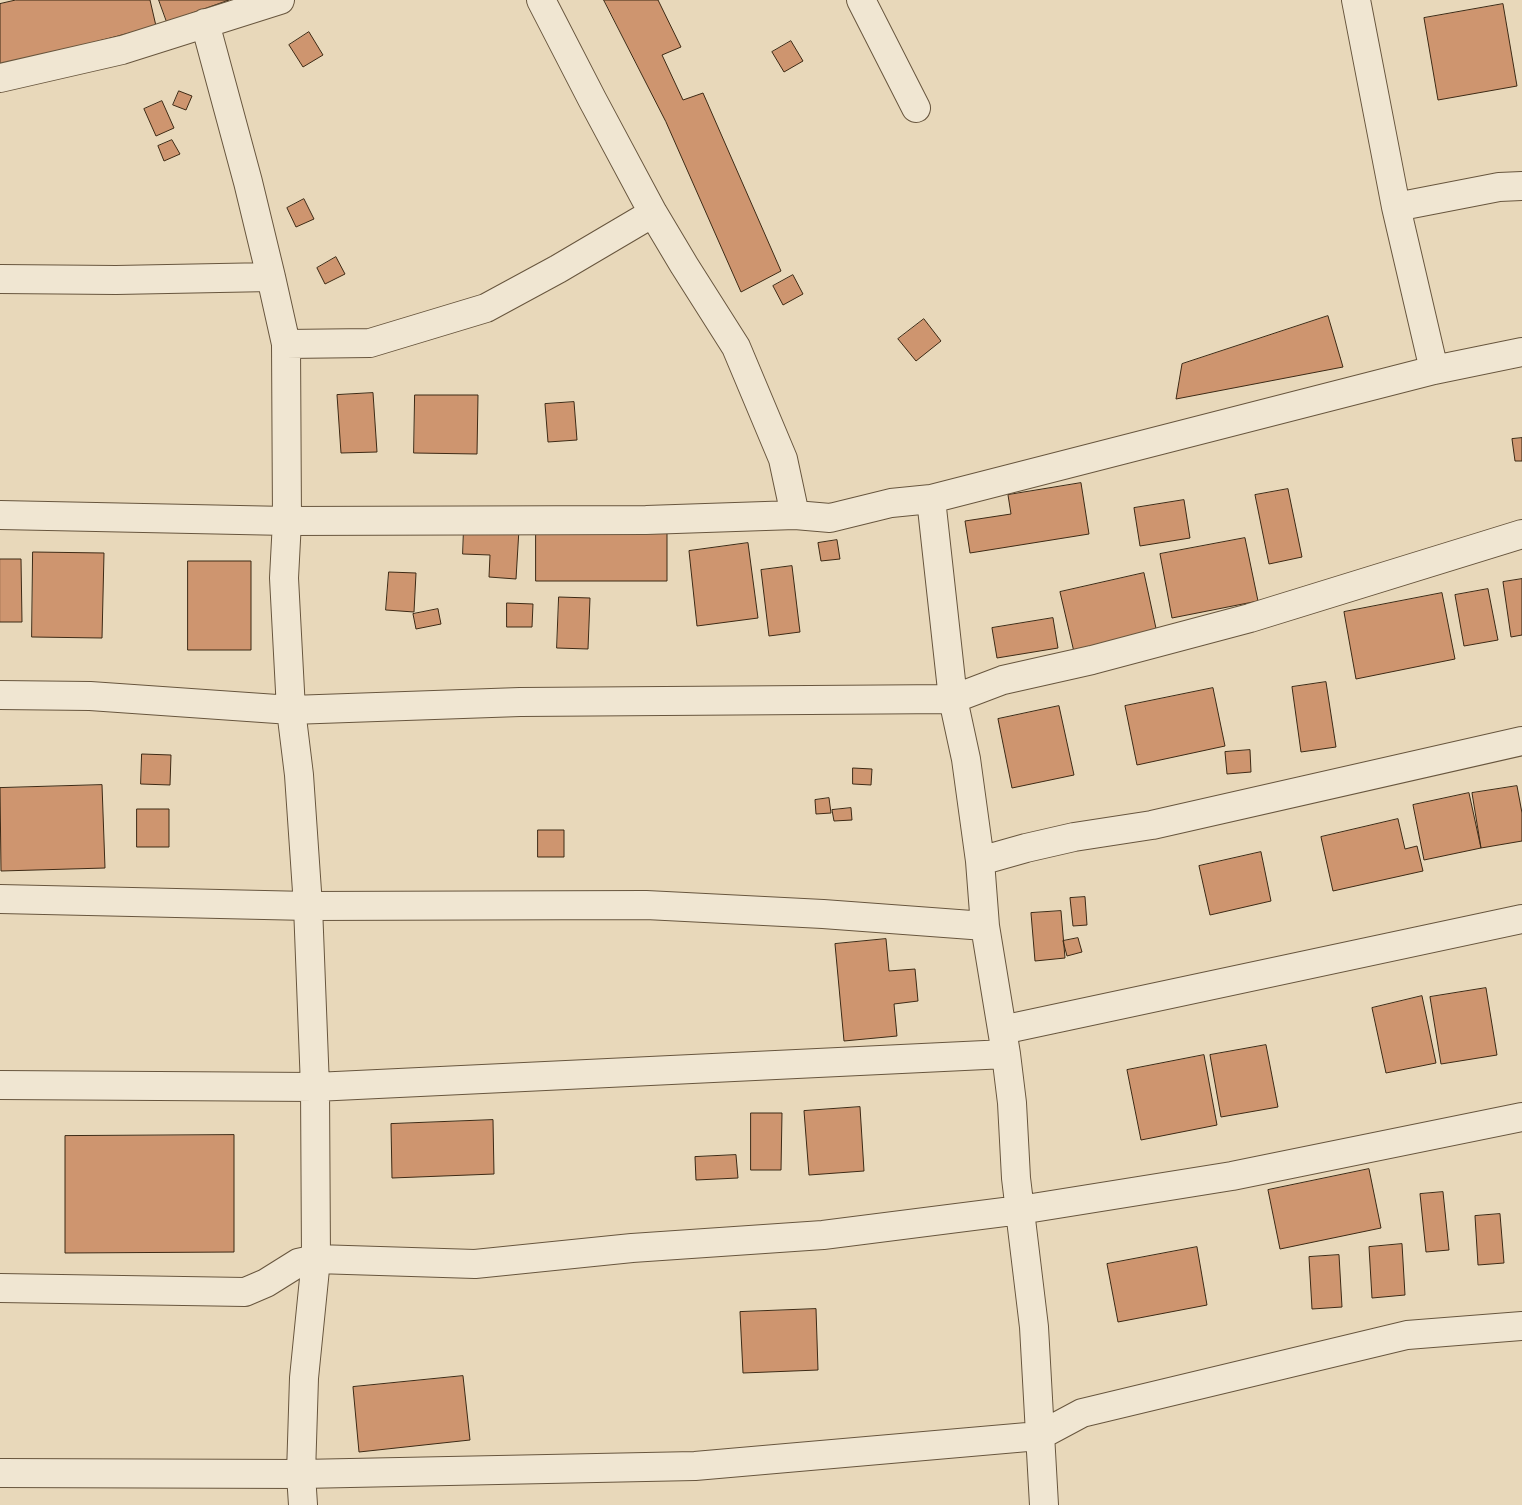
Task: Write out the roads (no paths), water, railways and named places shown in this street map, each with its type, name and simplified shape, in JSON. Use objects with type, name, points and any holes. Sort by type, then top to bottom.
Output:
[{"type":"street","points":[[0,78],[122,50],[280,0]]},
{"type":"street","points":[[541,0],[653,213],[736,347],[783,459],[795,516]]},
{"type":"street","points":[[861,0],[916,108]]},
{"type":"street","points":[[1356,0],[1396,206],[1434,370]]},
{"type":"street","points":[[205,23],[248,182],[286,344],[287,521],[284,578],[291,710],[300,775],[308,906],[315,1087],[316,1260],[304,1378],[301,1474],[303,1505]]},
{"type":"street","points":[[1396,206],[1499,187],[1522,186]]},
{"type":"street","points":[[286,344],[370,343],[486,308],[558,269],[653,213]]},
{"type":"street","points":[[0,279],[116,280],[271,277]]},
{"type":"street","points":[[0,515],[287,521],[646,520],[795,516],[830,518],[891,503],[931,499],[1434,370],[1522,352]]},
{"type":"street","points":[[931,499],[953,699],[966,759],[980,861],[985,926],[1012,1103],[1016,1178],[1034,1327],[1044,1505]]},
{"type":"street","points":[[0,695],[90,696],[291,710],[520,702],[953,699],[1003,680],[1092,660],[1250,618],[1522,534]]},
{"type":"street","points":[[980,861],[1074,837],[1152,824],[1522,740]]},
{"type":"street","points":[[0,899],[308,906],[646,905],[823,914],[985,926]]},
{"type":"street","points":[[0,1085],[315,1087],[1004,1042],[1522,919]]},
{"type":"street","points":[[0,1288],[245,1292],[266,1283],[298,1263],[316,1260],[475,1264],[632,1248],[823,1235],[1020,1210],[1232,1176],[1522,1117]]},
{"type":"street","points":[[0,1472],[301,1474],[695,1466],[1039,1436],[1082,1413],[1388,1340],[1407,1336],[1522,1326]]}]
